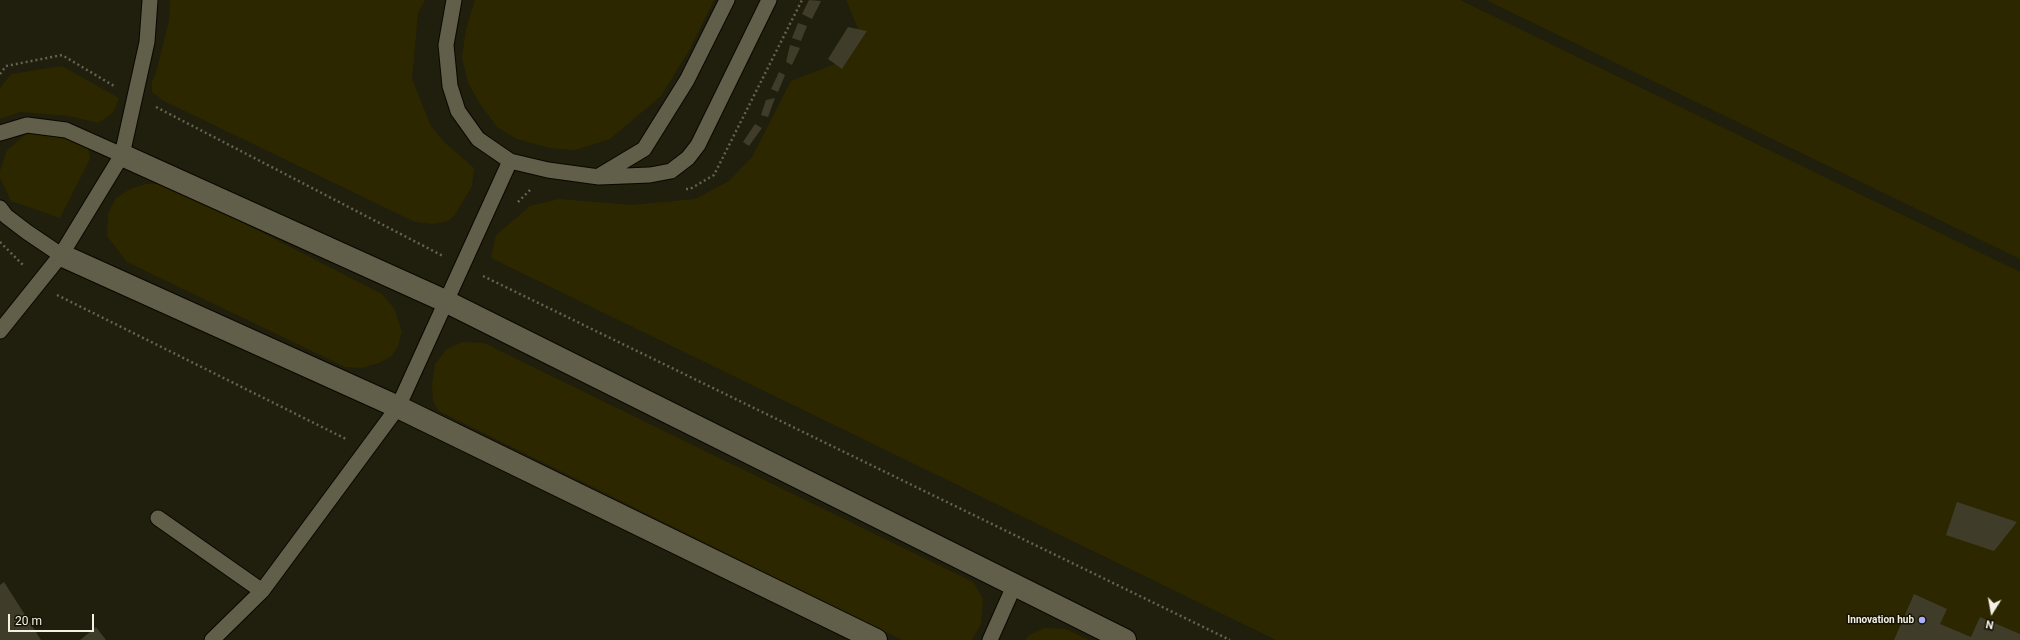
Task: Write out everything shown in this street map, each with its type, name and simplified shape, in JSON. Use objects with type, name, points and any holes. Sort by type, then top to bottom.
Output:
[{"type":"street","points":[[122,155],[446,301],[1014,586],[1125,640]]},
{"type":"street","points":[[61,255],[398,407],[876,640]]},
{"type":"lane","points":[[0,331],[61,255],[122,155],[147,42],[150,0]]},
{"type":"lane","points":[[454,0],[446,45],[450,86],[458,111],[478,139],[510,161],[548,170],[599,177],[650,175],[671,171],[688,158],[698,145],[769,0]]},
{"type":"lane","points":[[599,177],[644,150],[686,80],[727,0]]},
{"type":"lane","points":[[0,133],[27,125],[66,130],[122,155]]},
{"type":"lane","points":[[212,640],[262,591],[398,407],[510,161]]},
{"type":"lane","points":[[0,208],[6,216],[61,255]]},
{"type":"lane","points":[[158,518],[262,591]]},
{"type":"lane","points":[[990,640],[1014,586]]},
{"type":"path","points":[[0,74],[6,66],[62,55],[107,82],[462,266],[1230,640]]},
{"type":"path","points":[[0,242],[40,281],[47,290],[367,449]]},
{"type":"shaded area","points":[[170,0],[425,0],[418,13],[412,79],[431,126],[443,141],[474,168],[472,186],[454,216],[448,221],[433,224],[415,222],[164,101],[152,92],[152,82],[157,69],[169,21]]},
{"type":"shaded area","points":[[475,0],[714,0],[690,49],[661,96],[610,139],[575,150],[550,148],[517,139],[498,128],[480,104],[468,83],[462,57],[466,29]]},
{"type":"shaded area","points":[[846,0],[1460,0],[2020,272],[2020,640],[1276,640],[491,258],[496,235],[530,206],[559,199],[631,205],[695,199],[729,181],[752,157],[791,81],[835,64],[843,68],[867,31],[858,29]]},
{"type":"shaded area","points":[[1486,0],[2020,0],[2020,259]]},
{"type":"shaded area","points":[[62,66],[119,98],[113,113],[98,123],[69,116],[20,112],[0,119],[0,88],[11,74]]},
{"type":"shaded area","points":[[29,132],[62,135],[88,148],[90,159],[60,218],[11,201],[0,178],[0,171],[7,150]]},
{"type":"shaded area","points":[[166,183],[382,294],[394,308],[402,332],[398,346],[392,356],[379,363],[362,368],[345,367],[127,262],[107,236],[108,214],[116,198],[130,189],[146,184]]},
{"type":"shaded area","points":[[463,342],[484,343],[973,582],[983,599],[981,624],[972,640],[902,640],[439,411],[433,401],[432,385],[435,364],[447,349]]},
{"type":"shaded area","points":[[1045,628],[1066,629],[1089,640],[1025,640],[1029,635]]},
{"type":"building","points":[[809,0],[821,1],[812,19],[802,14]]},
{"type":"building","points":[[798,23],[807,26],[801,41],[792,38]]},
{"type":"building","points":[[848,27],[867,31],[842,69],[828,59]]},
{"type":"building","points":[[790,45],[800,48],[792,65],[786,62]]},
{"type":"building","points":[[779,72],[785,75],[778,92],[771,89]]},
{"type":"building","points":[[775,98],[768,117],[761,115],[766,100]]},
{"type":"building","points":[[755,124],[762,128],[749,146],[743,142]]},
{"type":"building","points":[[1957,502],[2017,522],[1994,551],[1946,535]]},
{"type":"building","points":[[4,582],[41,640],[0,640],[0,585]]},
{"type":"building","name":"Innovation hub","points":[[1914,594],[1947,609],[1940,624],[1971,637],[1980,617],[2020,634],[2020,640],[1894,640]]},
{"type":"building","points":[[96,627],[106,640],[80,640]]},
{"type":"place","name":"Innovation hub","points":[[1922,620]]}]
